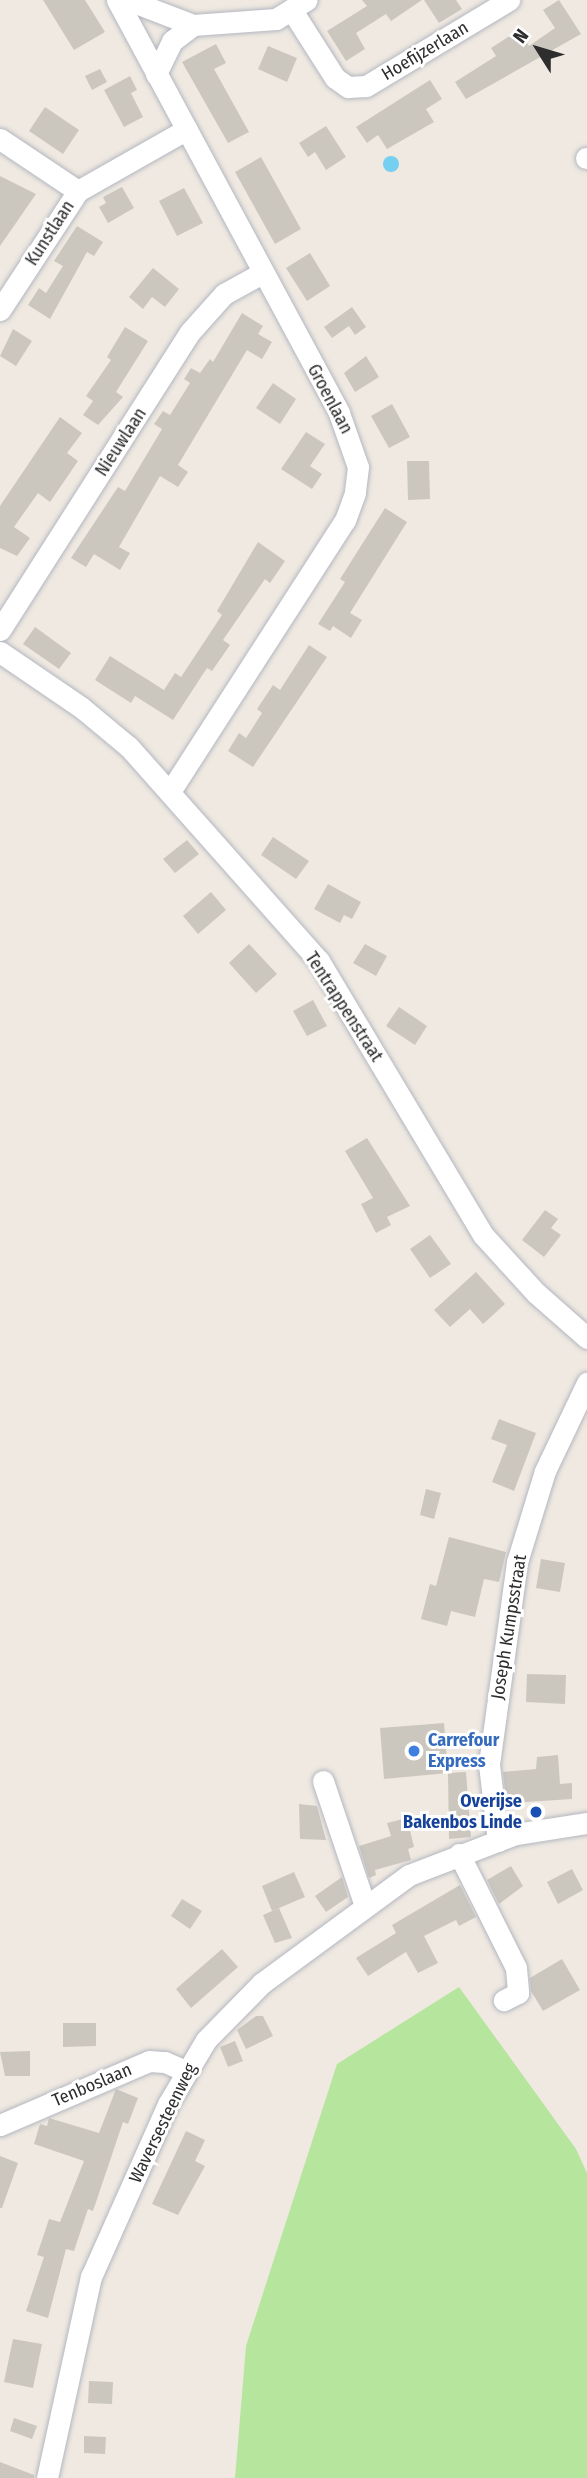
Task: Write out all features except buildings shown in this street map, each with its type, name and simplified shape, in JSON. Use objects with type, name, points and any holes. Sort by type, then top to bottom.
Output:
[{"type":"street","name":"Groenlaan","points":[[117,0],[352,440],[358,467],[355,494],[345,520],[170,792]]},
{"type":"street","points":[[128,0],[193,25],[276,19],[300,6]]},
{"type":"street","name":"Hoefijzerlaan","points":[[300,6],[335,78],[348,87],[366,86],[509,0]]},
{"type":"street","points":[[156,74],[172,41],[193,25]]},
{"type":"street","name":"Kunstlaan","points":[[0,310],[78,191],[187,129]]},
{"type":"street","points":[[0,139],[78,191]]},
{"type":"street","name":"Nieuwlaan","points":[[0,630],[205,312],[224,294],[262,273]]},
{"type":"street","name":"Tentrappenstraat","points":[[0,652],[106,727],[170,792],[319,961],[483,1235],[536,1293],[587,1338]]},
{"type":"street","name":"Joseph Kumpsstraat","points":[[498,1842],[489,1764],[517,1562],[545,1471],[587,1383]]},
{"type":"street","points":[[323,1782],[365,1906]]},
{"type":"street","name":"Waversesteenweg","points":[[47,2478],[91,2277],[185,2071],[232,2009],[409,1875],[459,1854],[536,1830],[587,1823]]},
{"type":"street","points":[[459,1854],[516,1968],[518,1993],[504,2000]]},
{"type":"street","name":"Tenboslaan","points":[[0,2125],[149,2061],[165,2062],[185,2071]]},
{"type":"green space","points":[[459,1987],[576,2149],[587,2173],[587,2478],[235,2478],[246,2346],[337,2064]]},
{"type":"water","points":[[388,156],[394,156],[399,164],[397,170],[388,172],[383,167],[383,161]]},
{"type":"place","name":"Carrefour Express","points":[[414,1751]]},
{"type":"place","name":"Overijse Bakenbos Linde","points":[[536,1812]]}]
